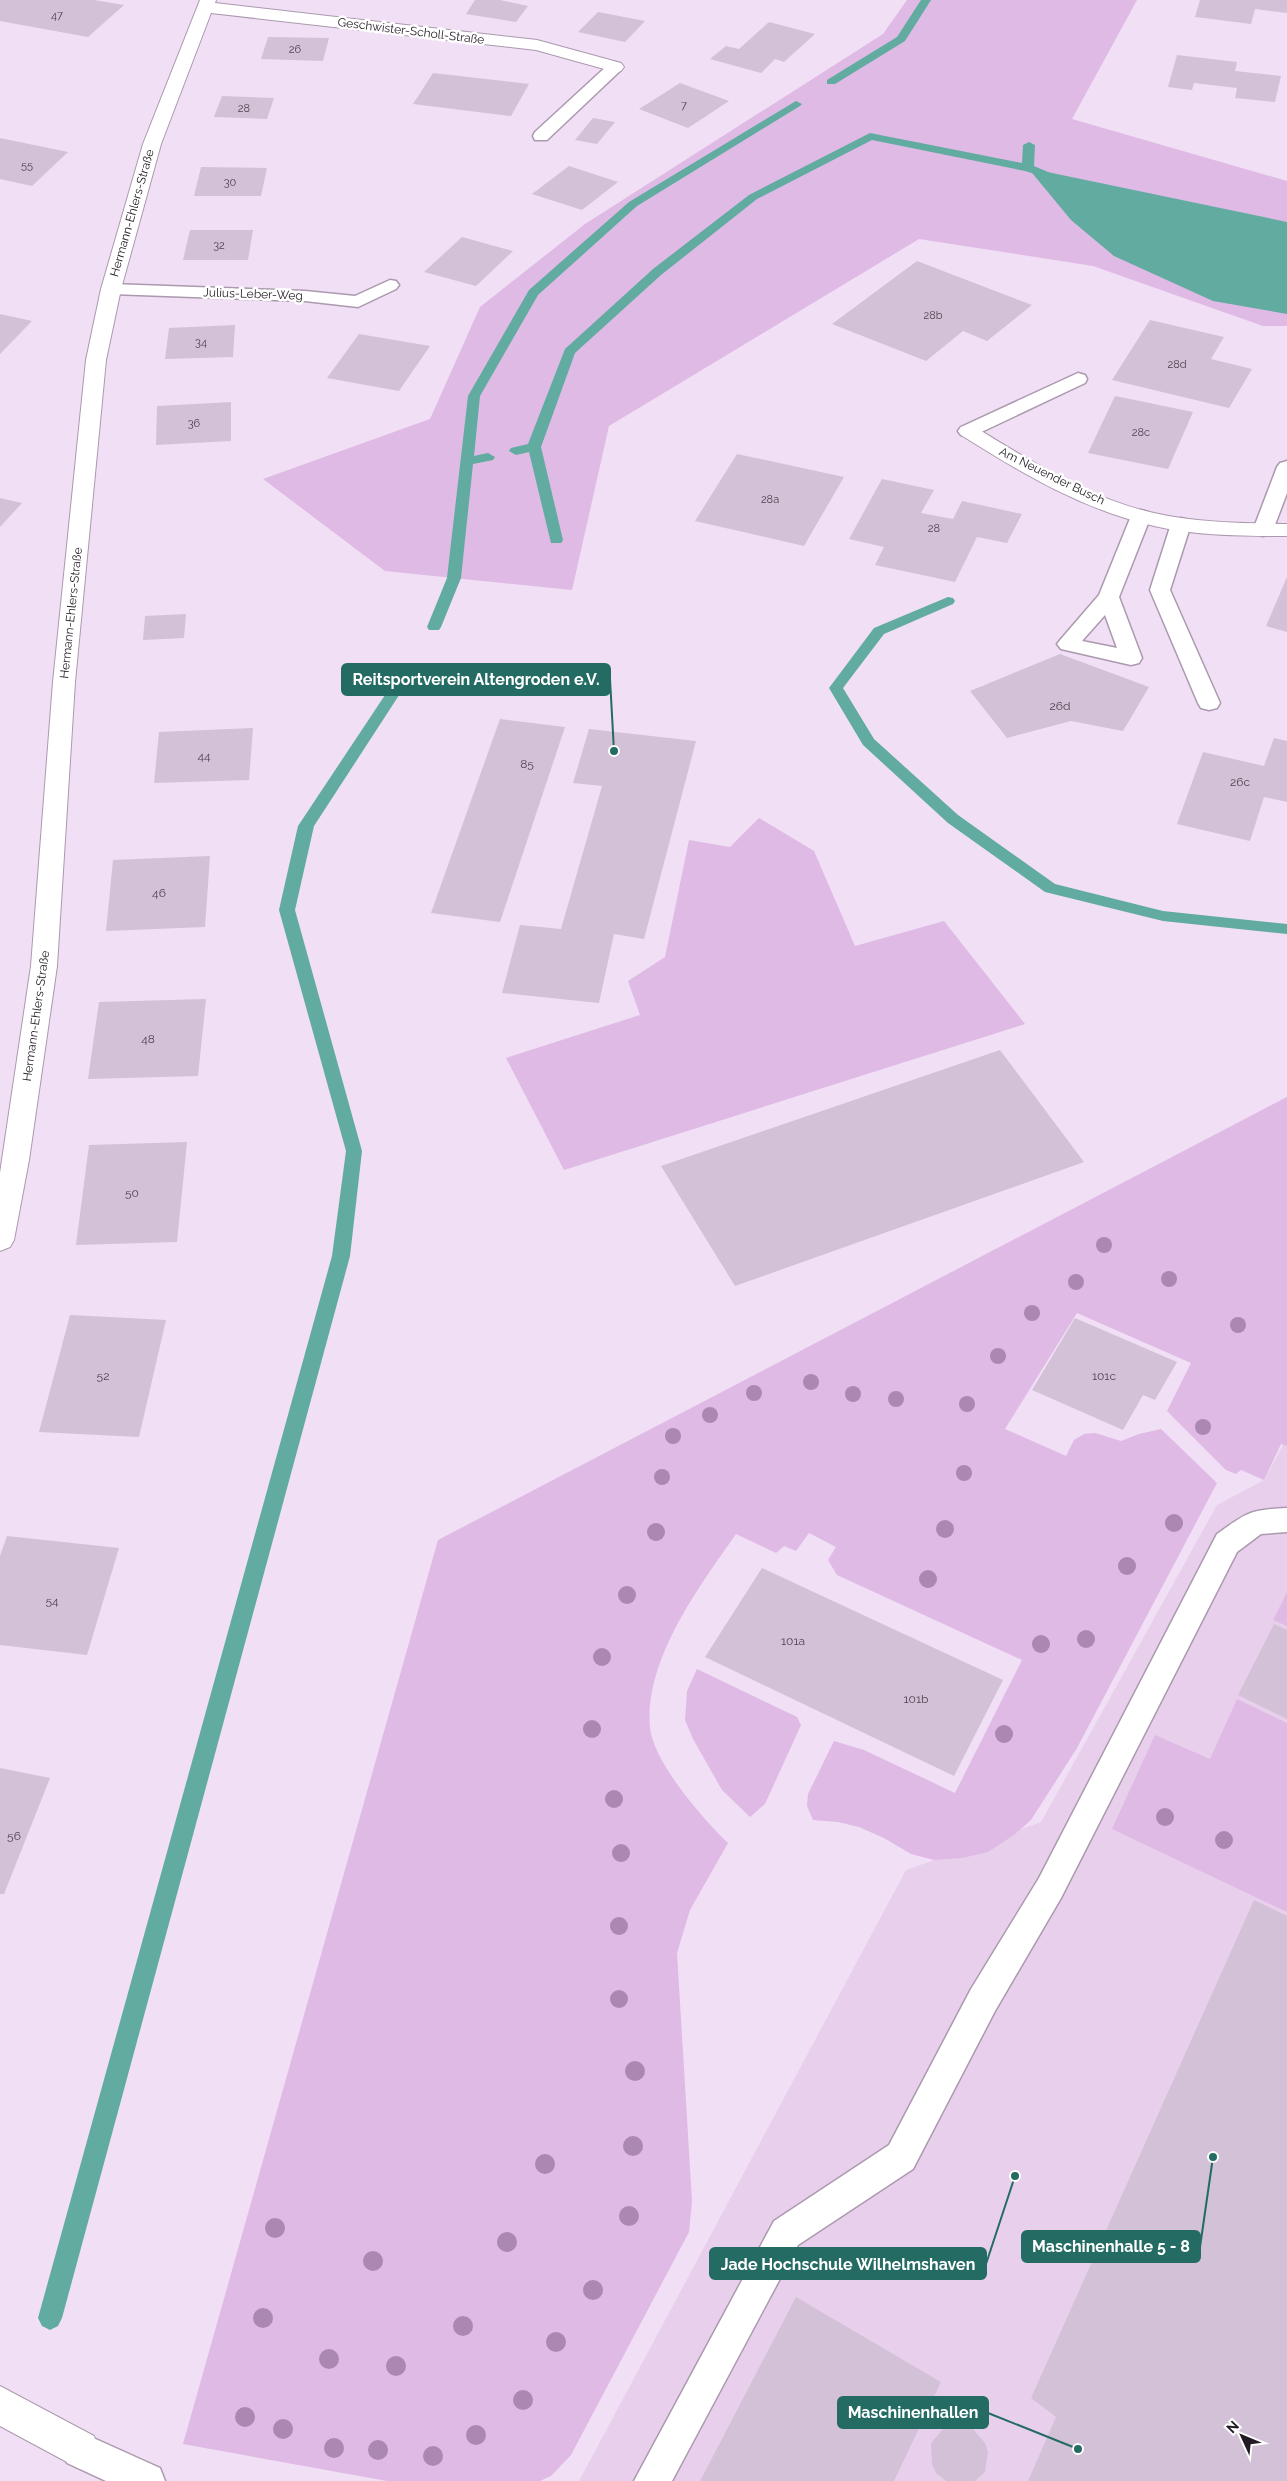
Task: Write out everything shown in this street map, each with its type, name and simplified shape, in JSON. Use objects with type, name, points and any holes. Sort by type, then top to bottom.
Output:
[{"type":"street","name":"Geschwister-Scholl-Straße","points":[[206,3],[537,45],[615,67]]},
{"type":"street","name":"Hermann-Ehlers-Straße","points":[[0,1240],[16,1160],[44,966],[64,682],[96,360],[112,288],[152,144],[206,3]]},
{"type":"street","name":"Am Neuender Busch","points":[[968,431],[1011,458],[1070,488],[1096,500],[1141,516],[1181,524],[1287,530]]},
{"type":"street","points":[[0,2405],[80,2450]]},
{"type":"lane","points":[[541,136],[615,67]]},
{"type":"lane","name":"Julius-Leber-Weg","points":[[112,288],[305,296],[358,302],[390,285]]},
{"type":"lane","points":[[968,431],[1078,378]]},
{"type":"lane","points":[[1263,530],[1287,467]]},
{"type":"lane","points":[[1109,597],[1141,516]]},
{"type":"lane","points":[[1181,524],[1160,590],[1210,703]]},
{"type":"lane","points":[[652,2481],[786,2233],[902,2157],[983,2000],[1050,1888],[1227,1544],[1255,1522],[1287,1520]]},
{"type":"lane","points":[[80,2450],[147,2481]]},
{"type":"shaded area","points":[[907,0],[1137,0],[1072,119],[1287,181],[1287,326],[1263,326],[1093,266],[919,239],[609,426],[572,590],[385,571],[263,479],[430,419],[480,307],[585,224],[883,34]]},
{"type":"shaded area","points":[[1028,168],[1287,222],[1287,314],[1213,301],[1114,256],[1071,220]]},
{"type":"shaded area","points":[[759,818],[814,851],[855,946],[944,921],[1025,1024],[564,1170],[506,1058],[640,1015],[628,981],[665,957],[689,840],[730,847]]},
{"type":"shaded area","points":[[1287,1097],[1287,1446],[1281,1444],[1264,1480],[1241,1470],[1236,1474],[1226,1470],[1167,1411],[1191,1363],[1077,1313],[1005,1429],[1066,1456],[1074,1440],[1084,1434],[1095,1433],[1121,1441],[1139,1434],[1161,1429],[1217,1483],[1077,1748],[1031,1820],[1014,1835],[988,1852],[962,1858],[934,1860],[911,1854],[884,1838],[859,1827],[838,1822],[813,1820],[807,1806],[808,1794],[834,1741],[864,1750],[955,1793],[1022,1660],[837,1575],[828,1560],[836,1547],[809,1533],[796,1551],[784,1546],[776,1553],[736,1534],[706,1577],[677,1625],[656,1676],[650,1702],[650,1728],[653,1742],[660,1757],[681,1790],[728,1843],[690,1910],[677,1953],[692,2201],[689,2232],[571,2455],[551,2476],[540,2481],[387,2481],[183,2444],[438,1540]]},
{"type":"shaded area","points":[[1287,1438],[1287,2481],[579,2481],[906,1870],[1041,1822],[1217,1505],[1264,1480]]},
{"type":"shaded area","points":[[1287,1592],[1287,1626],[1273,1620]]},
{"type":"shaded area","points":[[697,1669],[797,1717],[801,1725],[765,1804],[750,1817],[722,1790],[693,1739],[685,1720],[687,1691]]},
{"type":"shaded area","points":[[1237,1699],[1287,1723],[1287,1912],[1112,1829],[1155,1735],[1210,1759]]},
{"type":"building","points":[[0,0],[94,0],[124,5],[88,37],[0,21]]},
{"type":"building","points":[[475,0],[500,0],[528,6],[516,22],[466,14]]},
{"type":"building","points":[[1200,0],[1287,0],[1287,13],[1255,9],[1251,24],[1195,17]]},
{"type":"building","points":[[598,12],[645,21],[625,42],[578,32]]},
{"type":"building","points":[[769,22],[815,34],[784,62],[775,59],[761,73],[710,59],[726,46],[739,49]]},
{"type":"building","points":[[268,37],[329,38],[323,61],[261,59]]},
{"type":"building","points":[[1177,55],[1237,62],[1235,71],[1281,76],[1275,102],[1235,98],[1237,88],[1194,83],[1192,90],[1168,87]]},
{"type":"building","points":[[433,73],[529,84],[511,116],[413,104]]},
{"type":"building","points":[[680,83],[729,101],[688,128],[639,109]]},
{"type":"building","points":[[222,96],[274,98],[267,119],[214,117]]},
{"type":"building","points":[[593,118],[615,122],[597,144],[575,140]]},
{"type":"building","points":[[0,138],[68,152],[32,186],[0,179]]},
{"type":"building","points":[[569,166],[618,182],[582,210],[532,194]]},
{"type":"building","points":[[201,167],[267,168],[261,196],[194,196]]},
{"type":"building","points":[[190,230],[253,230],[248,260],[183,260]]},
{"type":"building","points":[[462,237],[513,251],[476,286],[424,272]]},
{"type":"building","points":[[917,261],[1032,305],[987,341],[963,331],[926,361],[832,324]]},
{"type":"building","points":[[0,314],[32,321],[0,354]]},
{"type":"building","points":[[1150,320],[1224,337],[1211,359],[1252,369],[1229,408],[1112,380]]},
{"type":"building","points":[[235,325],[233,357],[165,359],[169,328]]},
{"type":"building","points":[[359,334],[430,346],[399,391],[327,378]]},
{"type":"building","points":[[1115,396],[1193,412],[1168,469],[1088,453]]},
{"type":"building","points":[[231,402],[231,441],[156,445],[157,406]]},
{"type":"building","points":[[737,454],[844,477],[804,546],[695,521]]},
{"type":"building","points":[[882,479],[934,490],[921,513],[953,519],[962,501],[1022,514],[1007,543],[977,537],[955,582],[875,565],[884,547],[849,539]]},
{"type":"building","points":[[0,498],[22,503],[0,527]]},
{"type":"building","points":[[1287,577],[1287,632],[1266,626]]},
{"type":"building","points":[[186,614],[184,638],[143,640],[145,616]]},
{"type":"building","points":[[1060,654],[1149,687],[1123,731],[1071,721],[1007,738],[970,691]]},
{"type":"building","points":[[500,719],[565,727],[500,922],[431,913]]},
{"type":"building","points":[[253,728],[249,780],[154,783],[159,732]]},
{"type":"building","points":[[589,729],[696,741],[644,939],[614,934],[599,1003],[502,993],[520,925],[561,929],[602,786],[573,783]]},
{"type":"building","points":[[1274,738],[1287,741],[1287,802],[1264,797],[1250,841],[1177,824],[1203,752],[1264,766]]},
{"type":"building","points":[[210,856],[205,927],[106,931],[113,860]]},
{"type":"building","points":[[206,999],[198,1076],[88,1079],[99,1002]]},
{"type":"building","points":[[1000,1050],[1084,1162],[735,1286],[661,1166]]},
{"type":"building","points":[[187,1142],[177,1242],[76,1245],[89,1145]]},
{"type":"building","points":[[70,1315],[166,1320],[139,1437],[39,1432]]},
{"type":"building","points":[[1075,1318],[1177,1362],[1155,1400],[1143,1395],[1123,1430],[1032,1390]]},
{"type":"building","points":[[7,1536],[119,1548],[87,1655],[0,1645],[0,1556]]},
{"type":"building","points":[[762,1568],[1003,1680],[954,1776],[705,1657]]},
{"type":"building","points":[[1274,1624],[1287,1630],[1287,1719],[1238,1695]]},
{"type":"building","points":[[0,1768],[50,1778],[4,1894],[0,1894]]},
{"type":"building","points":[[1254,1900],[1287,1916],[1287,2481],[1028,2481],[1056,2417],[1031,2398]]},
{"type":"building","points":[[796,2297],[941,2382],[894,2481],[700,2481]]},
{"type":"building","points":[[952,2424],[962,2424],[972,2428],[985,2443],[988,2452],[985,2472],[975,2481],[946,2481],[936,2473],[932,2464],[931,2443],[944,2428]]},
{"type":"waterway","points":[[831,82],[901,39],[926,0]]},
{"type":"waterway","points":[[434,627],[454,578],[474,396],[533,293],[633,204],[796,104]]},
{"type":"waterway","points":[[534,447],[569,352],[657,272],[753,197],[870,136],[1028,168]]},
{"type":"waterway","points":[[1028,168],[1029,145]]},
{"type":"waterway","points":[[1028,168],[1049,175]]},
{"type":"waterway","points":[[516,451],[534,447]]},
{"type":"waterway","points":[[534,447],[556,540]]},
{"type":"waterway","points":[[467,462],[488,457]]},
{"type":"waterway","points":[[948,601],[879,631],[836,688],[868,742],[953,819],[1050,888],[1163,916],[1287,929]]},
{"type":"waterway","points":[[50,2318],[341,1256],[354,1151],[287,910],[306,826],[398,686]]},
{"type":"place","name":"Reitsportverein Altengroden e.V.","points":[[614,751]]},
{"type":"place","name":"Maschinenhalle 5 - 8","points":[[1213,2157]]},
{"type":"place","name":"Jade Hochschule Wilhelmshaven","points":[[1015,2176]]},
{"type":"place","name":"Maschinenhallen","points":[[1078,2449]]}]
